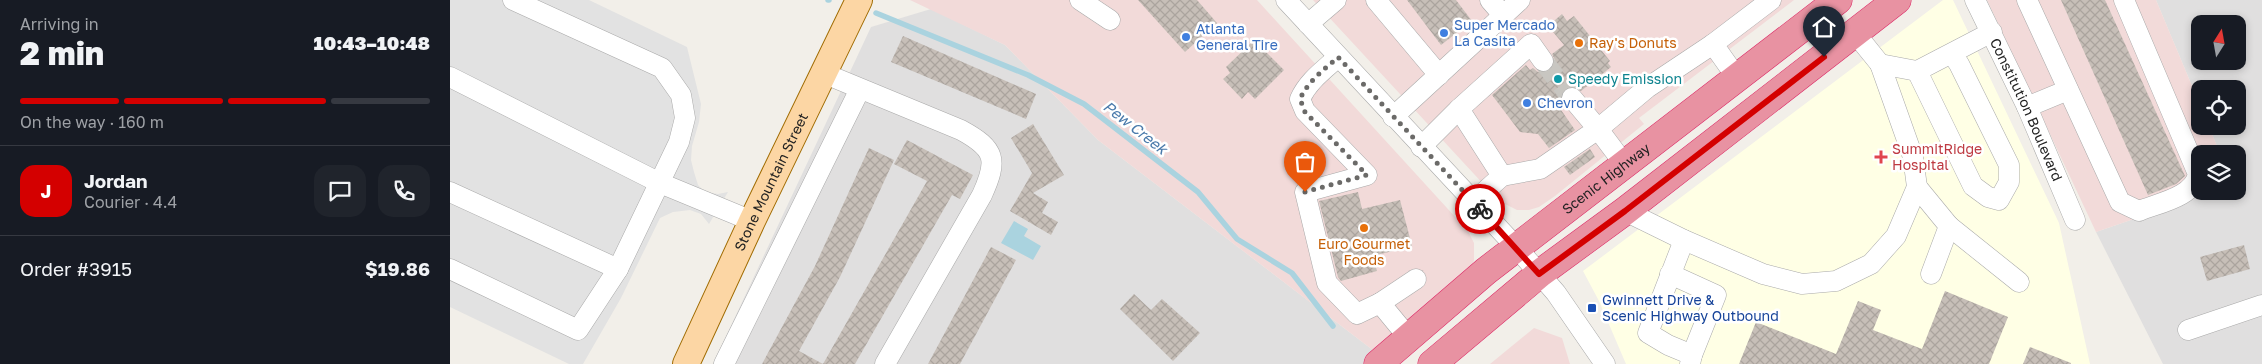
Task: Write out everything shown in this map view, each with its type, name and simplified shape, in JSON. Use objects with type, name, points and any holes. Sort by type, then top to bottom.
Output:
[{"type":"highway","name":"Scenic Highway","points":[[1378,364],[1486,271],[1838,0]]},
{"type":"highway","points":[[1432,364],[1539,274],[1625,211],[1897,0]]},
{"type":"main road","name":"Stone Mountain Street","points":[[686,364],[752,220],[859,0]]},
{"type":"street","points":[[450,269],[578,330],[618,269],[679,142],[685,118],[681,95],[662,68],[513,0]]},
{"type":"street","points":[[1080,0],[1110,20]]},
{"type":"street","points":[[1286,0],[1517,248],[1561,300],[1605,364]]},
{"type":"street","points":[[1308,24],[1336,0]]},
{"type":"street","points":[[1376,0],[1439,74]]},
{"type":"street","points":[[1490,0],[1503,15]]},
{"type":"street","points":[[1393,117],[1520,0]]},
{"type":"street","points":[[1473,202],[1502,176],[1540,169],[1598,129],[1648,88],[1771,0]]},
{"type":"street","name":"Constitution Boulevard","points":[[1976,0],[2027,107],[2075,220]]},
{"type":"street","points":[[2027,0],[2120,202],[2139,211],[2189,191],[2196,182],[2198,174],[2124,0]]},
{"type":"street","points":[[1880,64],[1917,71],[1992,32]]},
{"type":"street","points":[[1625,211],[1684,240],[1763,274],[1802,284],[1836,281],[1871,264],[1896,236],[1917,187],[1913,157],[1880,64],[1855,33]]},
{"type":"street","points":[[1421,147],[1459,109],[1531,44],[1543,61]]},
{"type":"street","points":[[1712,44],[1737,78]]},
{"type":"street","points":[[1917,71],[1973,186],[1988,197],[1999,200],[2009,182],[2009,165],[1959,64],[1952,54]]},
{"type":"street","points":[[1338,57],[1313,79],[1304,89],[1300,99],[1305,112],[1367,175],[1305,192],[1328,283],[1357,314],[1380,303],[1416,279]]},
{"type":"street","points":[[823,73],[980,140],[993,161],[992,174],[982,195],[885,364]]},
{"type":"street","points":[[450,78],[660,183],[752,220]]},
{"type":"street","points":[[724,364],[860,89]]},
{"type":"street","points":[[2027,107],[2068,90]]},
{"type":"street","points":[[1572,98],[1625,165]]},
{"type":"street","points":[[1459,109],[1502,176]]},
{"type":"street","points":[[1917,187],[1949,226],[2019,282]]},
{"type":"street","points":[[450,192],[618,269]]},
{"type":"street","points":[[1931,274],[1949,226]]},
{"type":"street","points":[[1670,274],[1716,295],[1691,359],[1648,332],[1670,274],[1684,240]]},
{"type":"street","points":[[1380,303],[1408,337]]},
{"type":"street","points":[[2188,330],[2262,304]]},
{"type":"shaded area","points":[[450,0],[589,0],[687,47],[701,104],[699,122],[692,146],[691,160],[694,172],[698,185],[705,192],[718,194],[728,192],[709,224],[701,214],[690,210],[673,212],[660,218],[621,298],[583,364],[569,364],[450,307]]},
{"type":"shaded area","points":[[910,0],[1257,0],[1468,231],[1474,243],[1472,267],[1378,354],[1098,140],[1005,45]]},
{"type":"shaded area","points":[[1313,0],[1794,0],[1639,118],[1644,124],[1555,196],[1539,207],[1529,210],[1517,210],[1499,201]]},
{"type":"shaded area","name":"SummitRidge Hospital","points":[[1943,0],[1953,0],[2059,223],[2090,364],[1626,364],[1599,301],[1583,271]]},
{"type":"shaded area","points":[[1987,0],[2156,0],[2191,84],[2191,135],[2213,135],[2216,145],[2191,145],[2191,199],[2096,232]]},
{"type":"shaded area","points":[[2156,0],[2262,0],[2262,364],[2163,364],[2096,232],[2191,199],[2246,200],[2246,145],[2216,145],[2213,135],[2246,135],[2246,80],[2191,80],[2191,84]]},
{"type":"shaded area","points":[[931,9],[1005,45],[1098,140],[1378,354],[1367,364],[713,364],[871,27]]},
{"type":"shaded area","points":[[1534,328],[1562,338],[1570,364],[1490,364]]},
{"type":"water","points":[[1014,221],[1028,229],[1024,236],[1041,246],[1033,260],[1001,243]]},
{"type":"building","name":"Atlanta General Tire","points":[[1138,0],[1197,0],[1217,23],[1185,52]]},
{"type":"building","name":"Super Mercado La Casita","points":[[1407,0],[1456,0],[1472,21],[1441,45]]},
{"type":"building","points":[[2061,0],[2105,0],[2185,176],[2176,184],[2148,195]]},
{"type":"building","points":[[1562,14],[1567,21],[1574,16],[1610,61],[1608,63],[1611,67],[1581,91],[1570,86],[1564,89],[1561,94],[1562,105],[1559,107],[1575,130],[1549,148],[1538,134],[1520,132],[1492,95],[1526,65],[1530,70],[1533,68],[1538,72],[1550,70],[1555,60],[1552,54],[1564,45],[1548,26]]},
{"type":"building","points":[[903,36],[1036,94],[1026,119],[891,62]]},
{"type":"building","points":[[1254,40],[1284,70],[1255,99],[1248,92],[1242,99],[1223,79],[1230,73],[1226,67]]},
{"type":"building","points":[[1033,124],[1064,175],[1033,193],[1048,202],[1042,213],[1058,222],[1051,235],[1010,211],[1032,173],[1011,138]]},
{"type":"building","points":[[907,140],[973,175],[960,199],[952,195],[855,364],[823,364],[927,181],[894,164]]},
{"type":"building","points":[[869,148],[894,160],[840,277],[799,351],[823,364],[762,364],[815,266]]},
{"type":"building","points":[[1590,149],[1595,157],[1570,175],[1564,167]]},
{"type":"building","name":"Euro Gourmet Foods","points":[[1358,192],[1362,209],[1400,200],[1412,246],[1373,256],[1377,271],[1341,281],[1338,277],[1319,201]]},
{"type":"building","points":[[2244,245],[2250,269],[2207,281],[2200,257]]},
{"type":"building","points":[[991,247],[1016,260],[960,364],[928,364]]},
{"type":"building","points":[[1945,291],[2008,317],[1989,364],[1739,364],[1756,322],[1836,354],[1858,301],[1881,310],[1873,330],[1922,349]]},
{"type":"building","points":[[1134,294],[1151,310],[1162,299],[1200,333],[1173,361],[1120,309]]},
{"type":"building","points":[[2030,347],[2071,363],[2071,364],[2023,364]]},
{"type":"waterway","name":"Pew Creek","points":[[876,13],[1028,75],[1084,104],[1198,192],[1237,239],[1292,273],[1333,326]]},
{"type":"tunnel","points":[[1543,61],[1572,98]]},
{"type":"way so far","points":[[1305,192],[1367,175],[1305,112],[1300,99],[1304,89],[1313,79],[1338,57],[1480,209]]},
{"type":"place","name":"Super Mercado La Casita","points":[[1444,33]]},
{"type":"place","name":"Atlanta General Tire","points":[[1186,37]]},
{"type":"place","name":"Ray's Donuts","points":[[1579,43]]},
{"type":"place","name":"Speedy Emission","points":[[1558,79]]},
{"type":"place","name":"Chevron","points":[[1527,103]]},
{"type":"place","name":"SummitRidge Hospital","points":[[1881,157]]},
{"type":"place","name":"Euro Gourmet Foods","points":[[1364,228]]},
{"type":"place","name":"Gwinnett Drive & Scenic Highway Outbound","points":[[1592,308]]},
{"type":"route","points":[[1480,209],[1539,274],[1625,211],[1824,57]]}]
